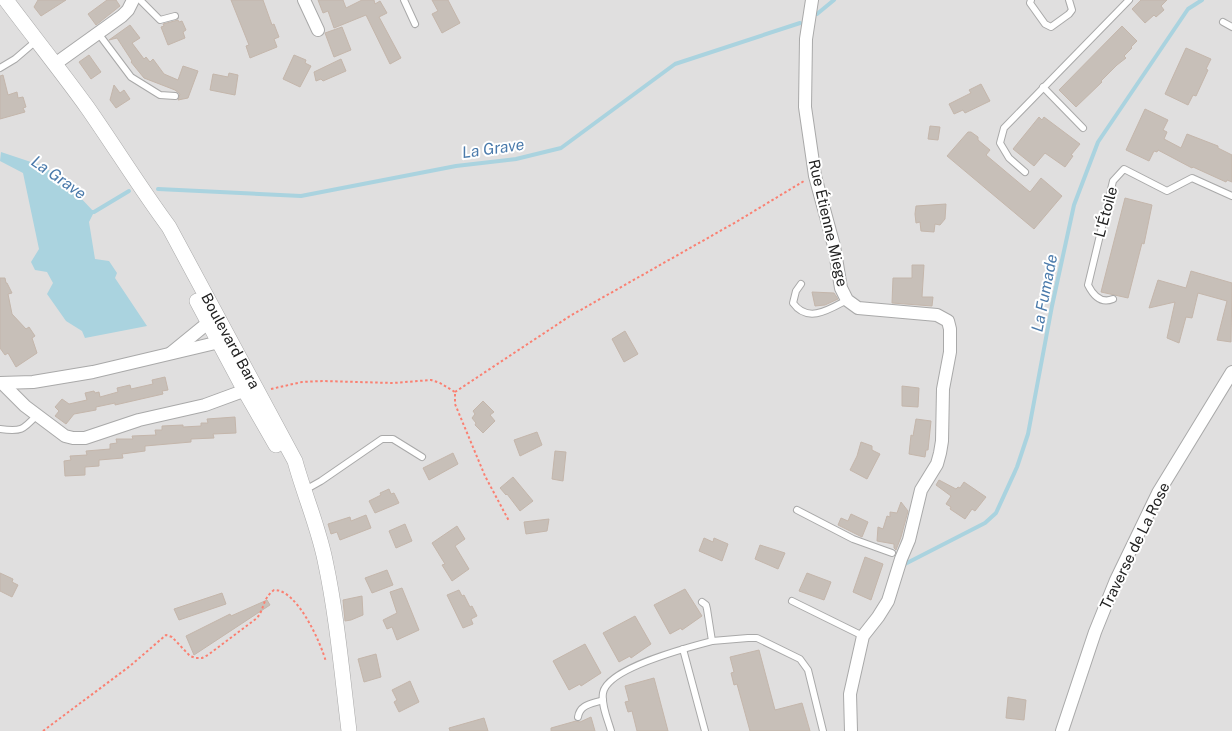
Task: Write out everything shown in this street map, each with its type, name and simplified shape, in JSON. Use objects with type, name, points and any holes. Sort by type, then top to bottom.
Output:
[{"type":"street","name":"Boulevard Bara","points":[[6,0],[55,64],[169,227],[213,320],[295,461],[325,560],[350,731]]},
{"type":"street","points":[[55,64],[122,16],[134,0]]},
{"type":"street","points":[[304,0],[318,30]]},
{"type":"street","name":"Rue Étienne Miege","points":[[812,0],[806,39],[806,107],[816,176],[834,246],[841,288],[847,300],[858,308],[937,315],[948,321],[950,329],[950,352],[944,389],[940,453],[921,490],[909,540],[897,555],[888,600],[863,636],[850,694],[851,731]]},
{"type":"street","points":[[169,355],[213,320]]},
{"type":"street","points":[[1,382],[33,382],[93,372],[225,342]]},
{"type":"street","name":"Traverse de La Rose","points":[[1062,731],[1096,632],[1120,571],[1158,493],[1232,372]]},
{"type":"street","points":[[1,382],[25,406],[65,436],[73,438],[85,438],[139,420],[205,405],[254,391]]},
{"type":"lane","points":[[140,0],[160,20],[175,16]]},
{"type":"lane","points":[[404,0],[415,24]]},
{"type":"lane","points":[[1031,0],[1030,3],[1045,24],[1051,27],[1072,10],[1069,0]]},
{"type":"lane","points":[[1025,172],[1010,158],[1000,143],[1004,128],[1129,0]]},
{"type":"lane","points":[[1223,22],[1232,27]]},
{"type":"lane","points":[[98,33],[131,77],[160,95],[175,96]]},
{"type":"lane","points":[[0,68],[15,60],[37,40]]},
{"type":"lane","points":[[1043,86],[1083,128]]},
{"type":"lane","name":"L'Étoile","points":[[1113,299],[1108,301],[1100,299],[1093,294],[1088,285],[1113,181],[1124,169],[1167,191],[1192,178],[1232,196]]},
{"type":"lane","points":[[801,284],[796,291],[793,303],[805,313],[813,315],[825,312],[847,300]]},
{"type":"lane","points":[[0,429],[16,431],[24,428],[37,415]]},
{"type":"lane","points":[[303,489],[321,481],[382,439],[393,439],[422,457]]},
{"type":"lane","points":[[797,510],[853,539],[897,555]]},
{"type":"lane","points":[[792,601],[863,636]]},
{"type":"lane","points":[[702,602],[706,605],[712,641]]},
{"type":"lane","points":[[611,731],[603,700],[603,692],[614,677],[654,658],[712,641],[757,638],[800,659],[808,670],[823,731]]},
{"type":"lane","points":[[683,649],[705,731]]},
{"type":"lane","points":[[578,717],[582,706],[603,700]]},
{"type":"path","points":[[455,392],[570,316],[816,176]]},
{"type":"path","points":[[254,391],[302,382],[393,383],[431,380],[440,382],[455,392]]},
{"type":"path","points":[[455,392],[455,404],[485,476],[509,522]]},
{"type":"path","points":[[43,731],[130,666],[166,635],[172,637],[190,656],[196,658],[208,655],[257,618],[261,613],[264,600],[274,590],[280,590],[294,600],[322,648],[327,663]]},
{"type":"shaded area","points":[[0,0],[1232,0],[1232,731],[0,731]]},
{"type":"water","points":[[1,152],[40,165],[61,177],[94,212],[89,222],[95,259],[109,261],[117,273],[115,278],[147,326],[85,338],[82,331],[66,321],[47,294],[53,283],[47,272],[35,270],[31,262],[39,249],[23,173],[0,161]]},
{"type":"building","points":[[38,0],[66,0],[41,16],[34,7]]},
{"type":"building","points":[[107,0],[116,0],[120,6],[96,25],[88,14]]},
{"type":"building","points":[[231,0],[263,0],[272,25],[274,24],[279,37],[274,39],[277,47],[250,58],[246,46],[249,45]]},
{"type":"building","points":[[318,0],[343,0],[346,8],[362,0],[374,0],[375,4],[380,1],[387,13],[379,17],[401,58],[390,64],[366,15],[334,28],[328,11],[323,13]]},
{"type":"building","points":[[432,0],[448,0],[460,23],[442,33],[432,14],[438,11]]},
{"type":"building","points":[[1141,0],[1167,0],[1161,6],[1164,10],[1156,17],[1154,15],[1145,23],[1132,9]]},
{"type":"building","points":[[178,20],[179,22],[182,21],[186,30],[183,32],[185,38],[168,45],[161,27],[164,26],[163,24]]},
{"type":"building","points":[[130,25],[140,38],[132,43],[144,59],[146,57],[150,62],[153,59],[164,74],[178,80],[183,66],[198,71],[188,98],[178,100],[180,94],[175,90],[144,78],[131,62],[117,38],[109,40]]},
{"type":"building","points":[[1122,26],[1137,41],[1124,56],[1126,58],[1076,107],[1059,90]]},
{"type":"building","points":[[342,27],[351,50],[334,57],[325,33]]},
{"type":"building","points":[[1186,48],[1211,59],[1196,96],[1193,95],[1188,105],[1165,94]]},
{"type":"building","points":[[89,55],[101,72],[91,79],[79,62]]},
{"type":"building","points":[[294,55],[306,60],[305,63],[311,66],[300,87],[283,79]]},
{"type":"building","points":[[341,59],[346,71],[323,81],[321,79],[316,81],[314,72]]},
{"type":"building","points":[[229,73],[238,75],[235,95],[210,90],[213,74],[228,77]]},
{"type":"building","points":[[3,75],[8,95],[17,92],[18,98],[23,97],[26,107],[23,108],[25,112],[0,119],[0,76]]},
{"type":"building","points":[[981,84],[990,101],[965,113],[963,110],[954,114],[949,104],[971,93],[969,90]]},
{"type":"building","points":[[114,85],[120,93],[124,90],[130,99],[116,108],[110,100]]},
{"type":"building","points":[[1145,109],[1168,120],[1163,130],[1167,132],[1164,139],[1181,148],[1187,134],[1218,146],[1218,148],[1232,155],[1232,182],[1227,180],[1226,182],[1192,168],[1158,150],[1157,152],[1154,151],[1149,161],[1126,150]]},
{"type":"building","points":[[1039,117],[1042,120],[1044,117],[1080,144],[1071,155],[1073,156],[1065,167],[1045,153],[1034,166],[1013,149]]},
{"type":"building","points":[[930,126],[940,127],[938,140],[928,139]]},
{"type":"building","points":[[968,132],[978,137],[978,140],[990,150],[986,155],[1030,192],[1041,178],[1062,196],[1034,229],[947,156]]},
{"type":"building","points":[[1125,198],[1152,205],[1144,244],[1142,243],[1128,298],[1101,292]]},
{"type":"building","points":[[946,204],[945,219],[940,225],[935,224],[934,232],[921,231],[920,222],[916,223],[916,206]]},
{"type":"building","points":[[912,265],[924,265],[922,297],[933,297],[932,306],[892,303],[893,278],[912,278]]},
{"type":"building","points":[[1191,271],[1232,283],[1231,342],[1217,340],[1227,301],[1198,293],[1192,318],[1186,317],[1179,343],[1167,338],[1175,302],[1149,308],[1158,280],[1186,288]]},
{"type":"building","points":[[0,278],[5,278],[12,293],[8,294],[12,314],[26,329],[29,327],[35,336],[32,338],[37,353],[16,367],[8,353],[5,355],[0,348]]},
{"type":"building","points":[[812,292],[834,293],[838,299],[825,305],[815,306]]},
{"type":"building","points":[[625,331],[638,354],[624,362],[612,339]]},
{"type":"building","points":[[165,377],[168,390],[162,391],[163,394],[115,405],[115,403],[96,407],[96,410],[74,414],[66,424],[55,416],[59,411],[55,407],[62,399],[69,404],[87,400],[85,393],[99,392],[100,397],[118,392],[117,388],[130,385],[131,389],[153,384],[152,380]]},
{"type":"building","points":[[902,386],[919,388],[918,407],[902,406]]},
{"type":"building","points":[[483,401],[494,412],[490,415],[495,421],[483,433],[475,425],[476,423],[472,418],[475,414],[473,411]]},
{"type":"building","points":[[235,417],[236,433],[213,434],[214,438],[191,439],[191,442],[145,446],[145,451],[122,454],[123,458],[99,460],[99,466],[85,467],[85,475],[65,476],[64,461],[71,460],[70,456],[87,455],[86,451],[110,449],[110,444],[117,443],[116,439],[133,439],[132,436],[156,435],[155,430],[162,430],[162,426],[201,426],[201,423],[208,423],[207,419]]},
{"type":"building","points":[[916,419],[931,421],[928,450],[926,450],[925,457],[909,454],[911,435],[913,436]]},
{"type":"building","points":[[537,432],[542,445],[520,456],[514,440]]},
{"type":"building","points":[[861,442],[872,446],[872,450],[880,454],[867,479],[850,470]]},
{"type":"building","points":[[555,451],[566,452],[563,481],[552,479]]},
{"type":"building","points":[[453,453],[458,464],[429,480],[423,468]]},
{"type":"building","points":[[513,477],[533,501],[520,511],[500,488]]},
{"type":"building","points":[[939,480],[956,489],[960,488],[964,482],[986,497],[975,511],[972,509],[965,519],[946,504],[951,496],[936,485]]},
{"type":"building","points":[[389,489],[391,494],[394,493],[399,503],[375,513],[369,501]]},
{"type":"building","points":[[901,502],[908,511],[896,550],[894,544],[877,541],[878,527],[883,529],[887,516],[890,517],[890,512],[897,513]]},
{"type":"building","points":[[851,514],[868,522],[862,537],[838,525],[841,518],[848,521]]},
{"type":"building","points":[[366,515],[371,528],[340,540],[337,532],[331,534],[328,524],[350,517],[351,521]]},
{"type":"building","points":[[549,519],[547,531],[526,534],[524,522]]},
{"type":"building","points":[[405,524],[412,541],[396,548],[389,531]]},
{"type":"building","points":[[457,526],[465,539],[455,546],[469,569],[452,581],[442,565],[445,564],[432,543]]},
{"type":"building","points":[[704,538],[713,542],[714,538],[728,544],[722,561],[699,551]]},
{"type":"building","points":[[760,545],[785,553],[778,569],[755,559]]},
{"type":"building","points":[[865,557],[883,564],[871,600],[853,592]]},
{"type":"building","points":[[387,570],[393,585],[372,593],[365,578]]},
{"type":"building","points":[[0,573],[13,579],[12,582],[18,585],[12,597],[0,591]]},
{"type":"building","points":[[807,573],[831,582],[824,600],[799,591]]},
{"type":"building","points":[[402,588],[419,630],[397,640],[392,627],[387,629],[383,620],[397,613],[390,592]]},
{"type":"building","points":[[685,589],[702,616],[682,630],[681,628],[670,634],[654,605]]},
{"type":"building","points":[[459,590],[470,607],[472,606],[477,616],[471,619],[473,624],[463,628],[447,595]]},
{"type":"building","points":[[222,593],[226,604],[179,620],[174,609]]},
{"type":"building","points":[[362,596],[363,615],[345,621],[343,600]]},
{"type":"building","points":[[267,600],[270,605],[194,655],[186,636],[230,614],[231,616]]},
{"type":"building","points":[[635,616],[651,644],[631,658],[630,656],[619,662],[603,633]]},
{"type":"building","points":[[585,644],[601,673],[581,686],[580,684],[569,690],[553,661]]},
{"type":"building","points":[[759,650],[775,710],[802,703],[810,731],[750,731],[737,684],[734,685],[731,673],[734,672],[730,657]]},
{"type":"building","points":[[376,654],[381,677],[364,682],[358,659]]},
{"type":"building","points":[[654,678],[668,731],[637,731],[632,711],[628,712],[625,702],[629,701],[625,686]]},
{"type":"building","points":[[410,681],[419,702],[399,712],[394,702],[397,700],[392,690]]},
{"type":"building","points":[[1008,697],[1026,700],[1024,720],[1006,718]]},
{"type":"building","points":[[591,717],[595,731],[551,731],[551,728],[576,721],[580,722]]},
{"type":"building","points":[[484,718],[488,731],[450,731],[449,728]]},
{"type":"waterway","name":"La Grave","points":[[817,14],[834,0]]},
{"type":"waterway","name":"La Fumade","points":[[903,565],[985,523],[996,513],[1017,467],[1028,434],[1052,306],[1074,205],[1098,142],[1188,9],[1202,0]]},
{"type":"waterway","name":"La Grave","points":[[158,189],[301,196],[456,166],[516,159],[561,148],[675,64],[800,23]]},
{"type":"waterway","name":"La Grave","points":[[90,212],[94,212],[129,191]]}]
